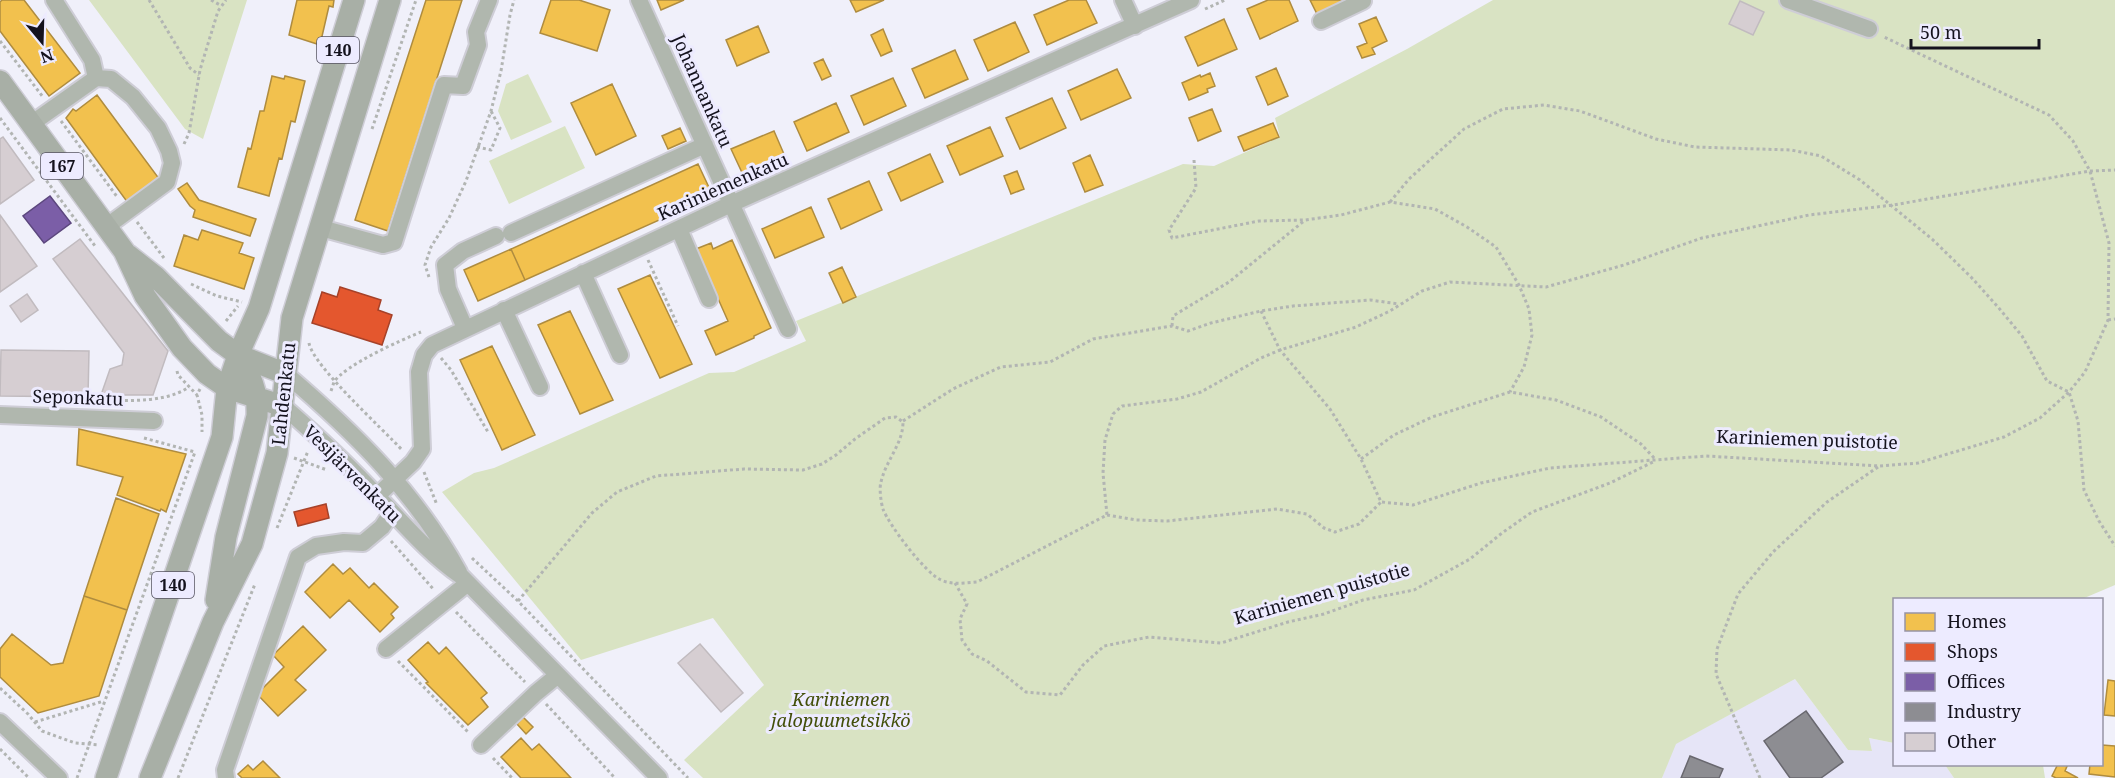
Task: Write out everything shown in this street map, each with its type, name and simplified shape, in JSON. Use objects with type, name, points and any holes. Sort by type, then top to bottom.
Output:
[{"type":"main road","name":"140","points":[[106,778],[222,438],[227,388],[259,308],[354,0]]},
{"type":"main road","name":"Lahdenkatu","points":[[152,772],[213,622],[252,544],[277,453],[292,318],[390,0]]},
{"type":"main road","name":"Vesijärvenkatu","points":[[0,81],[124,251],[152,305],[182,348],[207,374],[227,388],[283,406]]},
{"type":"main road","name":"Vesijärvenkatu","points":[[124,251],[156,277],[219,341],[238,356],[286,374]]},
{"type":"main road","points":[[213,622],[226,537],[257,416],[258,398],[252,379],[238,356]]},
{"type":"street","points":[[54,0],[92,60],[96,78]]},
{"type":"street","points":[[321,228],[383,245],[394,242],[444,85],[463,86],[478,45],[476,32],[489,0]]},
{"type":"street","name":"Johannankatu","points":[[639,0],[788,329]]},
{"type":"street","points":[[1123,0],[1136,26]]},
{"type":"street","points":[[1322,21],[1362,0]]},
{"type":"street","points":[[1788,0],[1869,29]]},
{"type":"street","name":"Kariniemenkatu","points":[[377,495],[396,479],[421,467],[419,372],[424,355],[432,345],[732,204],[1136,26],[1197,5]]},
{"type":"street","points":[[32,124],[96,78],[111,79],[133,98],[158,128],[172,163],[167,183],[106,227]]},
{"type":"street","points":[[465,328],[448,289],[445,265],[463,251],[705,145]]},
{"type":"street","points":[[679,229],[709,299]]},
{"type":"street","points":[[583,273],[620,355]]},
{"type":"street","points":[[504,310],[540,387]]},
{"type":"street","name":"Vesijärvenkatu","points":[[286,374],[347,428],[396,479],[435,531],[465,579]]},
{"type":"street","name":"Vesijärvenkatu","points":[[283,406],[377,495],[440,561],[465,579],[650,775]]},
{"type":"street","name":"Seponkatu","points":[[0,415],[154,421]]},
{"type":"street","points":[[226,778],[225,770],[298,557],[316,546],[344,542],[363,543],[382,527],[392,512]]},
{"type":"street","points":[[386,649],[445,601],[465,579]]},
{"type":"street","points":[[481,745],[558,675]]},
{"type":"street","points":[[0,722],[59,778]]},
{"type":"path","points":[[149,0],[190,68],[199,75]]},
{"type":"path","points":[[211,0],[221,5]]},
{"type":"path","points":[[172,163],[189,133],[199,75],[221,5],[226,0]]},
{"type":"path","points":[[370,133],[416,0]]},
{"type":"path","points":[[430,282],[425,266],[431,247],[449,218],[466,181],[490,111],[501,71],[514,0]]},
{"type":"path","points":[[1197,5],[1225,0]]},
{"type":"path","name":"Kariniemen puistotie","points":[[1381,502],[1413,505],[1481,483],[1550,468],[1706,456],[1880,466],[1918,463],[2004,437],[2040,418],[2069,392],[2085,372],[2108,320],[2109,243],[2090,171],[2073,141],[2049,115],[1869,29]]},
{"type":"path","points":[[0,40],[167,262]]},
{"type":"path","points":[[1390,202],[1409,178],[1464,129],[1503,109],[1544,105],[1580,111],[1656,138],[1695,147],[1791,150],[1821,156],[1838,165],[1893,205],[1932,239],[1971,277],[2022,336],[2048,381],[2069,392],[2078,421],[2084,490],[2099,521],[2115,546]]},
{"type":"path","points":[[477,147],[491,150],[500,128],[490,111]]},
{"type":"path","points":[[0,118],[101,254]]},
{"type":"path","points":[[1194,160],[1196,188],[1169,230],[1172,238],[1259,221],[1305,220],[1341,215],[1390,202],[1435,209],[1497,247],[1519,285],[1529,309],[1532,335],[1524,367],[1510,392]]},
{"type":"path","points":[[1107,515],[1103,473],[1105,440],[1113,414],[1122,406],[1177,399],[1201,392],[1261,358],[1356,327],[1390,311],[1422,291],[1450,282],[1546,287],[1624,265],[1702,238],[1809,214],[1893,205],[2090,171],[2115,170]]},
{"type":"path","points":[[1172,326],[1173,316],[1229,282],[1305,220]]},
{"type":"path","points":[[638,265],[657,256]]},
{"type":"path","points":[[648,260],[678,326]]},
{"type":"path","points":[[189,283],[217,296],[242,302],[227,318],[219,341]]},
{"type":"path","points":[[903,422],[953,389],[1001,367],[1050,362],[1093,339],[1172,326],[1188,331],[1211,322],[1261,311],[1318,304],[1370,300],[1401,304]]},
{"type":"path","points":[[903,422],[903,433],[880,483],[883,509],[900,537],[924,567],[939,579],[956,583],[977,582],[1107,515],[1136,520],[1167,521],[1277,509],[1307,514],[1324,528],[1335,532],[1359,524],[1381,502],[1360,459],[1330,409],[1280,350],[1261,311]]},
{"type":"path","points":[[2108,320],[2115,319]]},
{"type":"path","points":[[335,381],[354,366],[393,344],[423,331]]},
{"type":"path","points":[[309,341],[310,350],[335,381],[421,467],[442,514]]},
{"type":"path","points":[[437,364],[440,356],[451,370],[488,432]]},
{"type":"path","points":[[176,366],[178,375],[196,395],[202,415],[202,433]]},
{"type":"path","points":[[196,395],[207,374]]},
{"type":"path","points":[[71,399],[153,400],[178,395],[189,387]]},
{"type":"path","points":[[1360,459],[1394,435],[1432,417],[1510,392],[1556,400],[1601,417],[1641,444],[1656,460]]},
{"type":"path","points":[[518,601],[592,513],[617,492],[656,476],[744,469],[803,470],[822,464],[885,418],[896,417],[903,422]]},
{"type":"path","points":[[278,528],[315,434]]},
{"type":"path","points":[[77,778],[195,452]]},
{"type":"path","name":"Kariniemen puistotie","points":[[956,583],[967,604],[960,619],[962,640],[972,654],[987,661],[1026,692],[1060,695],[1083,664],[1104,646],[1149,637],[1221,643],[1288,622],[1323,614],[1363,600],[1414,590],[1470,559],[1502,533],[1532,513],[1610,483],[1656,460]]},
{"type":"path","points":[[1760,778],[1716,674],[1717,649],[1721,638],[1738,594],[1773,552],[1827,502],[1880,466]]},
{"type":"path","points":[[390,539],[421,577],[536,693],[615,778]]},
{"type":"path","points":[[470,557],[518,601],[688,778]]},
{"type":"path","points":[[152,772],[178,777],[255,583]]},
{"type":"path","points":[[386,649],[512,778]]},
{"type":"path","points":[[0,688],[42,731],[75,742],[117,748]]},
{"type":"path","points":[[35,722],[104,701]]},
{"type":"path","points":[[0,749],[29,778]]},
{"type":"shaded area","points":[[1795,679],[1848,750],[1872,751],[1868,738],[1893,743],[1893,766],[1946,766],[1954,778],[1662,778],[1675,744]]},
{"type":"green space","points":[[89,0],[247,0],[203,139],[185,129]]},
{"type":"green space","name":"Kariniemen jalopuumetsikkö","points":[[1493,0],[2115,0],[2115,585],[2084,598],[1893,598],[1893,743],[1869,738],[1872,751],[1848,750],[1795,679],[1676,744],[1662,778],[703,778],[684,760],[764,685],[713,618],[581,660],[442,492],[474,473],[494,468],[709,373],[734,372],[806,341],[796,321],[1183,164],[1214,166],[1280,137],[1275,118],[1407,49]]},
{"type":"green space","points":[[528,74],[552,122],[511,140],[498,111],[506,84]]},
{"type":"green space","points":[[565,126],[585,168],[509,204],[489,161]]},
{"type":"green space","points":[[1946,766],[2043,766],[2045,778],[1954,778]]},
{"type":"building: Homes","points":[[2,0],[24,0],[80,73],[49,96],[0,31],[0,2]]},
{"type":"building: Homes","points":[[297,0],[334,0],[333,7],[329,6],[320,45],[289,35]]},
{"type":"building: Homes","points":[[426,0],[462,0],[388,231],[355,220]]},
{"type":"building: Homes","points":[[551,0],[579,0],[610,10],[597,51],[540,33]]},
{"type":"building: Homes","points":[[657,0],[684,0],[661,10]]},
{"type":"building: Homes","points":[[850,0],[884,0],[856,12]]},
{"type":"building: Homes","points":[[1069,0],[1086,0],[1097,23],[1047,45],[1034,15]]},
{"type":"building: Homes","points":[[1268,0],[1289,0],[1298,21],[1260,39],[1247,9]]},
{"type":"building: Homes","points":[[1310,0],[1347,0],[1317,14]]},
{"type":"building: Homes","points":[[1376,17],[1387,41],[1372,48],[1375,54],[1362,58],[1357,47],[1367,43],[1359,24]]},
{"type":"building: Homes","points":[[1224,19],[1237,49],[1198,66],[1185,37]]},
{"type":"building: Homes","points":[[1015,22],[1029,52],[988,71],[974,40]]},
{"type":"building: Homes","points":[[758,26],[769,52],[737,66],[726,40]]},
{"type":"building: Homes","points":[[883,29],[892,51],[881,56],[871,35]]},
{"type":"building: Homes","points":[[955,50],[968,79],[925,98],[912,69]]},
{"type":"building: Homes","points":[[823,59],[831,76],[822,80],[814,63]]},
{"type":"building: Homes","points":[[1276,68],[1288,96],[1268,105],[1256,77]]},
{"type":"building: Homes","points":[[1117,69],[1131,98],[1081,120],[1068,91]]},
{"type":"building: Homes","points":[[1210,73],[1215,86],[1207,89],[1208,92],[1189,100],[1182,83]]},
{"type":"building: Homes","points":[[272,76],[284,79],[285,76],[305,81],[295,122],[291,121],[282,159],[279,158],[269,196],[238,187],[248,148],[251,149],[260,111],[264,111]]},
{"type":"building: Homes","points":[[893,78],[906,106],[864,125],[851,96]]},
{"type":"building: Homes","points":[[612,84],[636,136],[596,155],[571,103]]},
{"type":"building: Homes","points":[[97,95],[160,180],[128,203],[66,118],[73,109],[76,111]]},
{"type":"building: Homes","points":[[1052,98],[1066,128],[1020,149],[1006,118]]},
{"type":"building: Homes","points":[[836,103],[849,132],[807,151],[794,122]]},
{"type":"building: Homes","points":[[1212,109],[1221,131],[1198,141],[1189,118]]},
{"type":"building: Homes","points":[[1273,123],[1279,137],[1244,151],[1238,137]]},
{"type":"building: Homes","points":[[990,127],[1003,156],[960,175],[947,146]]},
{"type":"building: Homes","points":[[680,128],[686,141],[668,149],[662,136]]},
{"type":"building: Homes","points":[[774,131],[787,161],[745,179],[731,149]]},
{"type":"building: Homes","points":[[930,154],[943,182],[901,201],[888,173]]},
{"type":"building: Homes","points":[[1090,155],[1103,185],[1085,192],[1073,163]]},
{"type":"building: Homes","points":[[698,164],[713,196],[525,280],[511,249]]},
{"type":"building: Homes","points":[[1017,171],[1024,189],[1011,194],[1004,176]]},
{"type":"building: Homes","points":[[869,181],[882,210],[841,229],[828,199]]},
{"type":"building: Homes","points":[[187,183],[199,200],[256,219],[250,236],[193,217],[195,210],[178,189]]},
{"type":"building: Homes","points":[[811,207],[824,237],[775,258],[762,229]]},
{"type":"building: Homes","points":[[202,230],[243,243],[239,253],[254,258],[244,289],[174,266],[184,235],[198,240]]},
{"type":"building: Homes","points":[[732,240],[771,328],[716,355],[705,331],[728,321],[696,249],[711,243],[713,249]]},
{"type":"building: Homes","points":[[511,249],[525,280],[478,301],[464,270]]},
{"type":"building: Homes","points":[[842,267],[856,297],[843,303],[829,273]]},
{"type":"building: Homes","points":[[650,275],[692,364],[660,378],[618,289]]},
{"type":"building: Homes","points":[[570,311],[613,400],[580,414],[538,325]]},
{"type":"building: Homes","points":[[492,346],[535,435],[502,450],[460,360]]},
{"type":"building: Homes","points":[[79,429],[186,454],[166,512],[117,495],[123,477],[77,465]]},
{"type":"building: Homes","points":[[116,498],[159,514],[127,610],[84,596]]},
{"type":"building: Homes","points":[[333,564],[343,574],[350,568],[369,588],[374,583],[398,607],[391,614],[394,618],[380,632],[349,600],[330,618],[305,592]]},
{"type":"building: Homes","points":[[84,596],[127,610],[99,696],[38,713],[0,677],[0,649],[12,634],[51,665],[63,663]]},
{"type":"building: Homes","points":[[303,626],[326,650],[295,680],[306,690],[278,716],[257,694],[284,667],[273,655]]},
{"type":"building: Homes","points":[[428,642],[439,654],[446,647],[487,693],[481,698],[488,707],[468,725],[426,683],[428,682],[408,660]]},
{"type":"building: Homes","points":[[2108,680],[2115,681],[2115,716],[2104,715]]},
{"type":"building: Homes","points":[[523,717],[533,727],[526,734],[517,724]]},
{"type":"building: Homes","points":[[521,738],[532,750],[539,744],[571,778],[521,778],[501,757]]},
{"type":"building: Homes","points":[[2103,745],[2115,746],[2115,777],[2089,774],[2090,766],[2103,766]]},
{"type":"building: Homes","points":[[263,761],[280,778],[242,778],[238,774],[248,765],[253,770]]},
{"type":"building: Homes","points":[[2057,766],[2067,766],[2065,771],[2078,778],[2056,778],[2052,776]]},
{"type":"building: Shops","points":[[340,287],[381,300],[378,310],[392,315],[382,345],[312,323],[322,292],[337,297]]},
{"type":"building: Shops","points":[[326,504],[329,518],[298,526],[294,512]]},
{"type":"building: Offices","points":[[50,196],[71,223],[44,243],[23,216]]},
{"type":"building: Industry","points":[[1806,711],[1843,762],[1821,778],[1790,778],[1764,741]]},
{"type":"building: Industry","points":[[1690,756],[1723,769],[1719,778],[1681,778]]},
{"type":"building: Other","points":[[1740,1],[1764,12],[1753,35],[1729,24]]},
{"type":"building: Other","points":[[3,137],[34,180],[0,204],[0,139]]},
{"type":"building: Other","points":[[0,215],[37,266],[0,292]]},
{"type":"building: Other","points":[[80,239],[168,351],[153,395],[101,395],[110,369],[122,365],[124,353],[53,259]]},
{"type":"building: Other","points":[[27,294],[38,310],[21,322],[10,306]]},
{"type":"building: Other","points":[[1,350],[89,351],[88,397],[0,396]]},
{"type":"building: Other","points":[[700,644],[743,693],[721,712],[678,663]]}]
